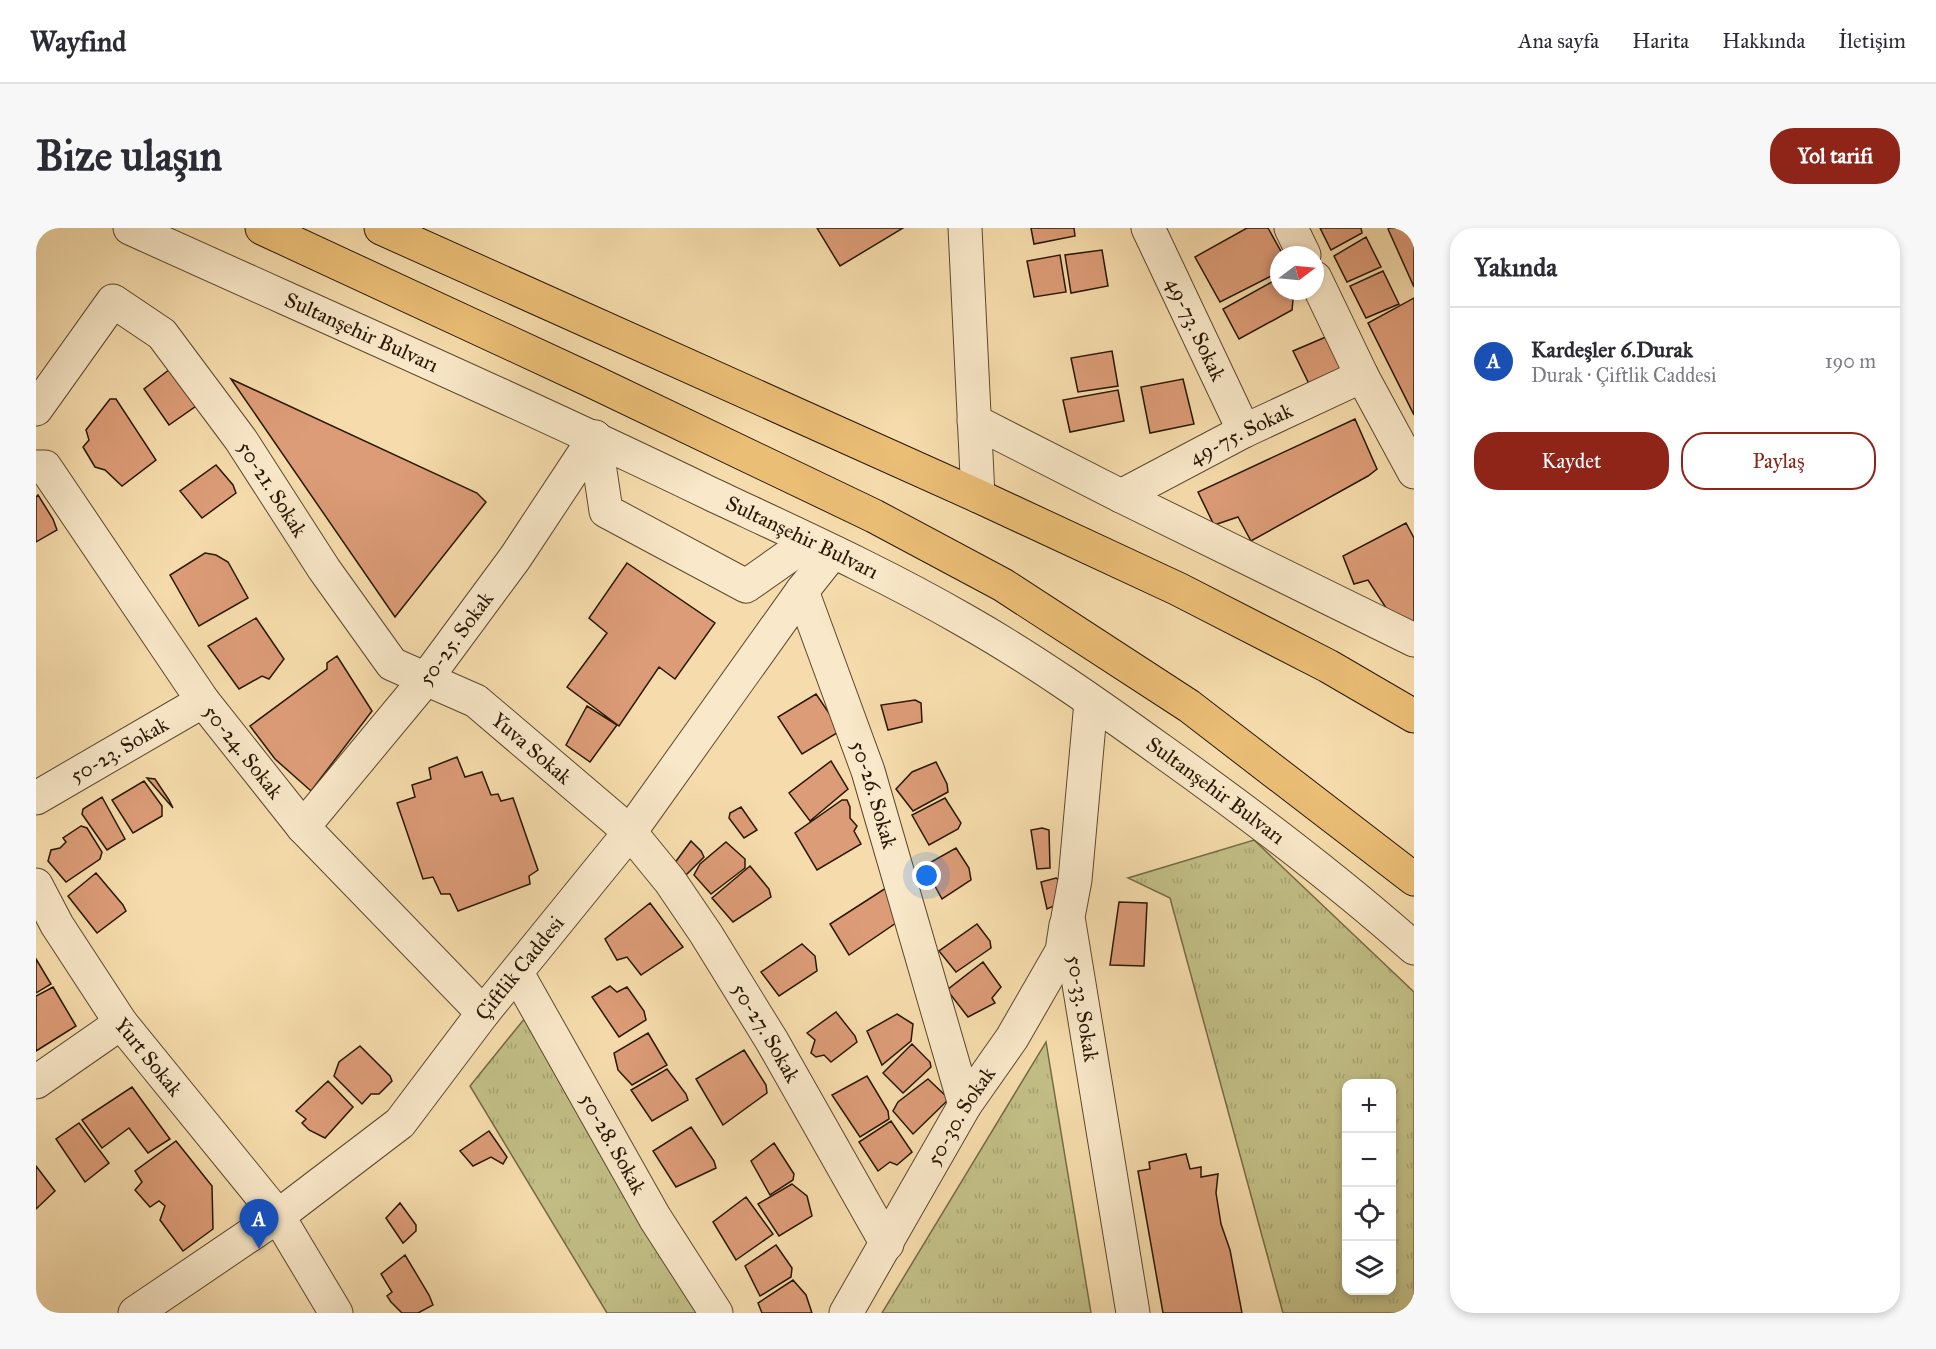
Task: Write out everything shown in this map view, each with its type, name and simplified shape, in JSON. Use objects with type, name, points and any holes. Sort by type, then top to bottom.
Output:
[{"type":"highway","points":[[262,228],[592,381],[874,516],[1003,585],[1189,706],[1414,879]]},
{"type":"highway","points":[[381,228],[978,496],[1178,589],[1328,666],[1414,716]]},
{"type":"street","name":"Sultanşehir Bulvarı","points":[[130,228],[595,437],[821,547],[962,619],[1014,649],[1205,782],[1305,857],[1414,948]]},
{"type":"street","points":[[965,228],[978,496]]},
{"type":"street","name":"49-73. Sokak","points":[[1148,228],[1244,431]]},
{"type":"street","points":[[1291,228],[1300,246]]},
{"type":"street","points":[[1324,297],[1362,376],[1414,472]]},
{"type":"street","name":"50-21. Sokak","points":[[36,409],[113,301],[162,334],[241,440],[324,569],[385,656],[392,664],[425,680]]},
{"type":"street","name":"49-75. Sokak","points":[[1121,496],[1244,431],[1362,376]]},
{"type":"street","points":[[974,421],[1414,640]]},
{"type":"street","points":[[595,437],[606,512],[746,586],[821,547]]},
{"type":"street","name":"50-25. Sokak","points":[[303,826],[425,680],[514,558],[595,437]]},
{"type":"street","name":"50-24. Sokak","points":[[36,467],[45,467],[203,701],[303,826],[483,1013]]},
{"type":"street","name":"Çiftlik Caddesi","points":[[147,1310],[278,1216],[400,1123],[483,1013],[630,832],[802,591],[821,547]]},
{"type":"street","name":"50-26. Sokak","points":[[802,591],[868,771],[964,1105]]},
{"type":"street","name":"Yuva Sokak","points":[[425,680],[476,701],[630,832]]},
{"type":"street","name":"50-23. Sokak","points":[[36,798],[203,701]]},
{"type":"street","name":"50-33. Sokak","points":[[1091,702],[1075,880],[1068,917],[1133,1313]]},
{"type":"street","name":"50-27. Sokak","points":[[630,832],[670,881],[706,934],[772,1041],[887,1244]]},
{"type":"street","name":"Yurt Sokak","points":[[36,885],[57,925],[121,1023],[278,1216],[336,1313]]},
{"type":"street","name":"50-30. Sokak","points":[[846,1313],[964,1105],[1012,1038],[1062,951],[1068,917]]},
{"type":"street","name":"50-28. Sokak","points":[[517,973],[655,1218],[716,1313]]},
{"type":"street","points":[[36,1082],[121,1023]]},
{"type":"green space","points":[[1254,840],[1414,992],[1414,1313],[1283,1313],[1170,898],[1128,878]]},
{"type":"green space","points":[[525,1018],[700,1313],[607,1313],[470,1086]]},
{"type":"green space","points":[[1046,1042],[1091,1313],[882,1313]]},
{"type":"building","points":[[817,228],[903,228],[840,266]]},
{"type":"building","points":[[1031,228],[1074,228],[1075,236],[1034,244]]},
{"type":"building","points":[[1247,228],[1268,228],[1278,246],[1270,246],[1270,277],[1220,302],[1195,257]]},
{"type":"building","points":[[1320,228],[1361,228],[1362,233],[1331,250]]},
{"type":"building","points":[[1414,228],[1414,287],[1388,229]]},
{"type":"building","points":[[1366,237],[1381,267],[1347,282],[1334,256]]},
{"type":"building","points":[[1102,250],[1108,286],[1071,293],[1065,255]]},
{"type":"building","points":[[1060,255],[1066,292],[1034,297],[1027,261]]},
{"type":"building","points":[[1383,271],[1399,304],[1366,318],[1350,286]]},
{"type":"building","points":[[1270,283],[1270,300],[1293,300],[1292,310],[1239,339],[1223,309]]},
{"type":"building","points":[[1414,298],[1414,415],[1368,323]]},
{"type":"building","points":[[1328,336],[1343,374],[1311,388],[1293,351]]},
{"type":"building","points":[[1112,351],[1118,386],[1078,392],[1071,358]]},
{"type":"building","points":[[174,366],[199,404],[169,425],[144,389]]},
{"type":"building","points":[[231,379],[477,493],[486,502],[395,617]]},
{"type":"building","points":[[1183,379],[1194,424],[1150,433],[1141,387]]},
{"type":"building","points":[[1118,390],[1124,421],[1070,432],[1063,400]]},
{"type":"building","points":[[110,399],[116,399],[156,460],[122,486],[105,470],[95,467],[83,447],[89,440],[86,430]]},
{"type":"building","points":[[1355,419],[1377,469],[1368,476],[1251,541],[1238,517],[1214,525],[1198,492]]},
{"type":"building","points":[[216,465],[233,485],[236,493],[202,518],[180,491]]},
{"type":"building","points":[[38,495],[57,530],[36,542],[36,497]]},
{"type":"building","points":[[1406,523],[1414,538],[1414,622],[1388,611],[1368,580],[1354,584],[1343,556]]},
{"type":"building","points":[[205,553],[216,555],[228,562],[248,598],[199,626],[170,575]]},
{"type":"building","points":[[627,563],[715,623],[675,679],[659,667],[619,726],[567,687],[607,633],[589,618]]},
{"type":"building","points":[[256,618],[284,659],[269,679],[262,676],[239,689],[208,646]]},
{"type":"building","points":[[337,656],[372,711],[311,791],[275,759],[250,726],[327,669],[327,663]]},
{"type":"building","points":[[816,694],[833,719],[837,733],[802,754],[778,717]]},
{"type":"building","points":[[915,700],[921,703],[922,722],[888,730],[881,705]]},
{"type":"building","points":[[587,706],[617,725],[590,762],[566,745]]},
{"type":"building","points":[[457,757],[465,777],[482,772],[491,795],[498,794],[501,801],[513,798],[538,870],[529,876],[530,884],[458,911],[450,894],[441,894],[433,877],[423,879],[397,803],[415,797],[412,785],[431,779],[429,768]]},
{"type":"building","points":[[831,761],[848,789],[810,821],[789,793]]},
{"type":"building","points":[[936,762],[947,784],[948,792],[913,811],[896,789],[912,772]]},
{"type":"building","points":[[147,778],[155,779],[173,808]]},
{"type":"building","points":[[144,781],[162,806],[162,816],[133,833],[112,800]]},
{"type":"building","points":[[102,797],[125,839],[107,850],[82,814],[83,809]]},
{"type":"building","points":[[945,798],[961,823],[958,829],[929,845],[912,815]]},
{"type":"building","points":[[842,800],[847,800],[850,807],[850,818],[857,826],[854,831],[861,844],[817,870],[795,833]]},
{"type":"building","points":[[741,807],[757,830],[744,838],[729,818],[730,813]]},
{"type":"building","points":[[81,826],[87,828],[102,852],[100,859],[66,882],[48,861],[51,850],[60,848],[66,842],[63,838]]},
{"type":"building","points":[[1042,828],[1049,830],[1050,868],[1037,869],[1031,830]]},
{"type":"building","points":[[691,841],[704,857],[686,875],[674,864]]},
{"type":"building","points":[[726,842],[745,859],[745,868],[711,894],[694,875],[700,864]]},
{"type":"building","points":[[956,848],[969,868],[971,880],[942,899],[924,866]]},
{"type":"building","points":[[750,866],[769,889],[771,897],[733,922],[712,898]]},
{"type":"building","points":[[96,873],[126,911],[97,933],[68,896]]},
{"type":"building","points":[[1056,878],[1061,881],[1063,902],[1047,909],[1041,882]]},
{"type":"building","points":[[886,888],[896,923],[849,955],[830,924]]},
{"type":"building","points":[[1119,902],[1147,903],[1144,966],[1110,965]]},
{"type":"building","points":[[650,903],[683,947],[641,975],[627,957],[617,960],[605,939]]},
{"type":"building","points":[[977,924],[990,941],[991,948],[956,972],[939,951]]},
{"type":"building","points":[[802,944],[815,956],[817,971],[779,996],[761,972]]},
{"type":"building","points":[[36,959],[51,984],[36,993]]},
{"type":"building","points":[[983,962],[1001,987],[992,998],[995,1003],[968,1017],[947,990]]},
{"type":"building","points":[[610,986],[617,992],[627,987],[644,1011],[646,1020],[619,1037],[592,997]]},
{"type":"building","points":[[53,987],[76,1026],[36,1051],[36,996]]},
{"type":"building","points":[[836,1012],[855,1036],[857,1042],[831,1062],[824,1055],[816,1057],[811,1053],[815,1040],[807,1033]]},
{"type":"building","points":[[897,1014],[913,1024],[911,1041],[882,1065],[867,1031]]},
{"type":"building","points":[[648,1033],[667,1065],[632,1085],[618,1070],[614,1053]]},
{"type":"building","points":[[912,1044],[930,1062],[931,1067],[903,1093],[883,1073]]},
{"type":"building","points":[[360,1046],[390,1076],[392,1081],[379,1094],[371,1094],[362,1104],[334,1076],[339,1062]]},
{"type":"building","points":[[744,1050],[766,1085],[767,1093],[723,1125],[696,1079]]},
{"type":"building","points":[[667,1069],[688,1100],[652,1121],[631,1090]]},
{"type":"building","points":[[867,1076],[888,1111],[889,1119],[860,1137],[832,1095]]},
{"type":"building","points":[[928,1079],[949,1099],[913,1134],[893,1111],[898,1102]]},
{"type":"building","points":[[328,1081],[353,1107],[325,1138],[309,1130],[302,1123],[306,1119],[296,1111]]},
{"type":"building","points":[[132,1087],[170,1139],[148,1153],[129,1128],[102,1148],[82,1120]]},
{"type":"building","points":[[891,1121],[912,1152],[897,1165],[890,1162],[878,1171],[859,1142]]},
{"type":"building","points":[[79,1123],[109,1163],[85,1182],[56,1139]]},
{"type":"building","points":[[691,1127],[714,1161],[716,1168],[676,1187],[653,1151]]},
{"type":"building","points":[[489,1131],[507,1157],[503,1164],[491,1157],[473,1166],[460,1151]]},
{"type":"building","points":[[176,1141],[212,1186],[213,1229],[183,1251],[160,1220],[165,1206],[159,1201],[150,1207],[135,1190],[142,1182],[135,1171]]},
{"type":"building","points":[[774,1143],[794,1174],[793,1180],[770,1195],[751,1161]]},
{"type":"building","points":[[1186,1154],[1190,1169],[1201,1167],[1201,1177],[1218,1174],[1216,1193],[1221,1224],[1230,1250],[1242,1313],[1163,1313],[1138,1171],[1150,1169],[1149,1162]]},
{"type":"building","points":[[36,1166],[55,1191],[36,1209]]},
{"type":"building","points":[[792,1184],[807,1196],[812,1216],[779,1236],[758,1204]]},
{"type":"building","points":[[746,1197],[773,1234],[736,1260],[713,1222]]},
{"type":"building","points":[[400,1203],[416,1225],[416,1231],[403,1243],[386,1218]]},
{"type":"building","points":[[776,1245],[792,1268],[791,1277],[760,1296],[745,1266]]},
{"type":"building","points":[[405,1255],[433,1305],[418,1313],[402,1313],[391,1302],[387,1296],[392,1292],[381,1274]]},
{"type":"building","points":[[793,1280],[806,1295],[812,1313],[762,1313],[758,1303]]},
{"type":"place","name":"Kardeşler 6.Durak","points":[[259,1249]]}]
